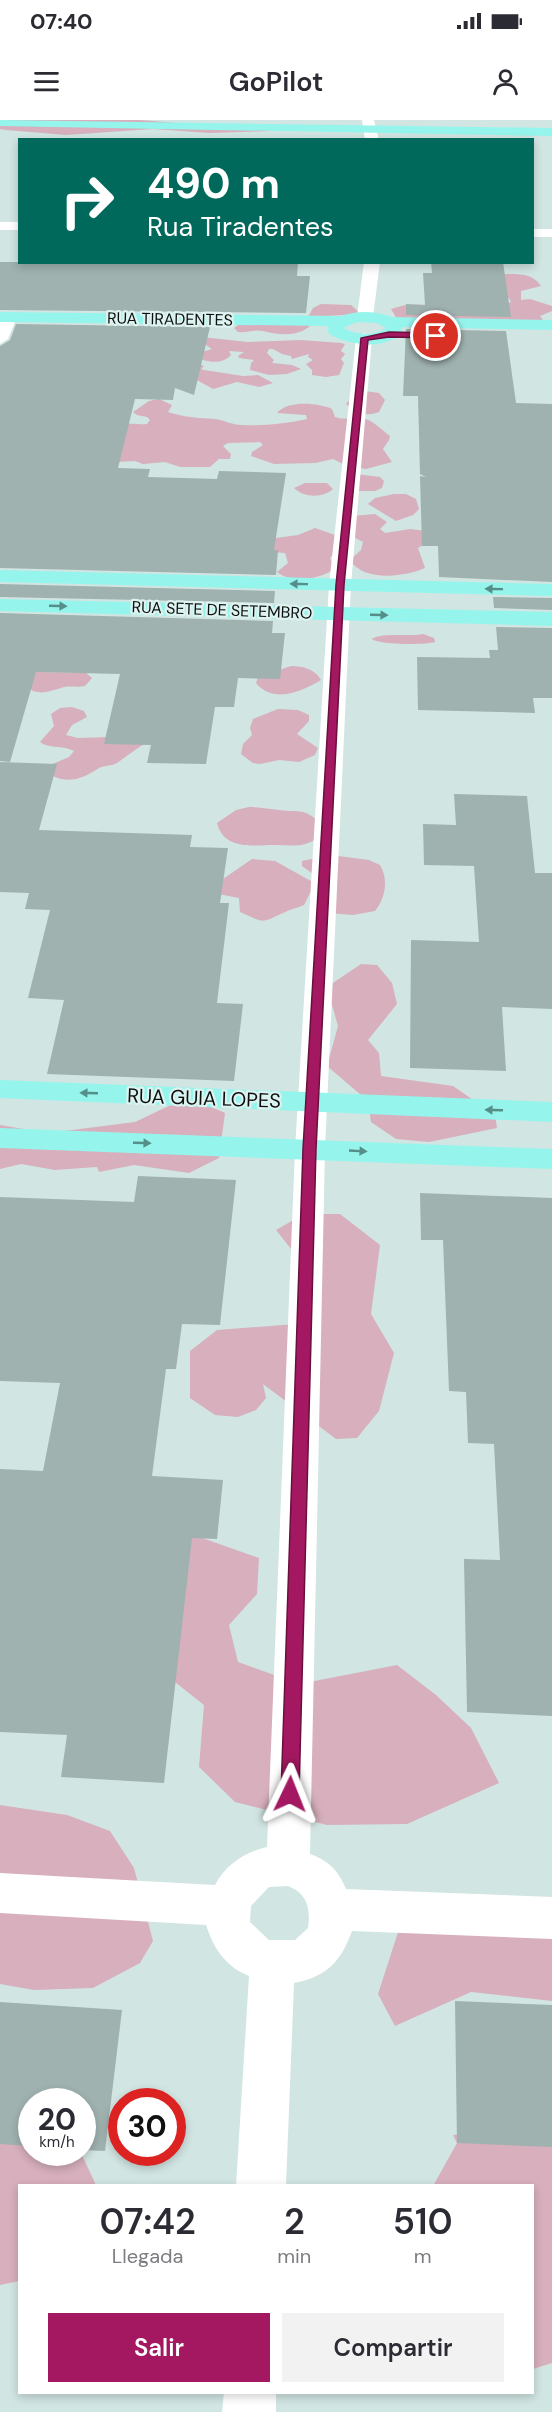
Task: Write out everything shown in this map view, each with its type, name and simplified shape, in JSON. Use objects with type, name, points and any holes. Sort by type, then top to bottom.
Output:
[{"type":"main road","points":[[0,122],[370,132],[474,138]]},
{"type":"main road","points":[[0,132],[552,132]]},
{"type":"main road","points":[[534,140],[552,140]]},
{"type":"main road","name":"RUA TIRADENTES","points":[[3,326],[364,328],[552,325]]},
{"type":"main road","name":"RUA TIRADENTES","points":[[364,328],[552,338]]},
{"type":"main road","name":"RUA SETE DE SETEMBRO","points":[[0,576],[340,599],[552,619]]},
{"type":"main road","name":"RUA SETE DE SETEMBRO","points":[[0,605],[340,599],[552,590]]},
{"type":"main road","name":"RUA GUIA LOPES","points":[[0,1089],[552,1112]]},
{"type":"main road","points":[[0,1138],[552,1160]]},
{"type":"street","points":[[0,226],[18,226]]},
{"type":"street","points":[[534,233],[552,233]]},
{"type":"street","points":[[288,1866],[310,1149],[340,599],[372,264]]},
{"type":"street","points":[[288,1866],[313,1876],[329,1896],[332,1922],[322,1946],[300,1961],[272,1964],[247,1953],[230,1932],[228,1906],[239,1883],[261,1869],[288,1866]]},
{"type":"street","points":[[0,1893],[228,1906]]},
{"type":"street","points":[[331,1909],[552,1918]]},
{"type":"street","points":[[261,2184],[272,1964]]},
{"type":"street","points":[[249,2412],[250,2394]]},
{"type":"shaded area","points":[[0,120],[140,120],[274,131],[209,133],[153,129],[66,135],[0,129]]},
{"type":"shaded area","points":[[500,275],[530,277],[538,282],[541,286],[521,291],[521,300],[530,299],[552,306],[552,311],[540,316],[543,320],[536,322],[397,319],[391,309],[405,305],[506,304],[511,302],[509,298],[500,298]]},
{"type":"shaded area","points":[[321,304],[351,305],[361,314],[308,317],[313,308]]},
{"type":"shaded area","points":[[241,323],[310,326],[300,332],[288,334],[260,331],[238,332],[234,328]]},
{"type":"shaded area","points":[[192,336],[248,342],[301,340],[341,343],[345,344],[341,351],[345,354],[341,359],[344,363],[339,375],[326,377],[312,375],[312,370],[306,364],[313,360],[308,357],[309,354],[292,359],[291,356],[269,349],[267,353],[274,360],[272,363],[292,365],[301,369],[287,374],[269,375],[250,370],[254,360],[238,356],[244,352],[229,351],[231,355],[218,362],[203,360],[200,356],[202,352],[212,349]]},
{"type":"shaded area","points":[[195,363],[204,366],[201,369],[204,370],[243,376],[258,375],[273,383],[259,387],[237,382],[213,389],[195,379]]},
{"type":"shaded area","points":[[365,391],[379,393],[385,400],[379,412],[361,413],[346,404],[352,397]]},
{"type":"shaded area","points":[[159,399],[172,405],[168,412],[242,425],[274,424],[307,419],[306,415],[277,413],[296,404],[326,407],[332,409],[335,417],[368,420],[390,436],[383,449],[392,462],[366,469],[347,466],[333,459],[315,463],[274,464],[251,456],[252,452],[263,445],[260,442],[228,443],[223,446],[231,454],[230,459],[219,459],[210,467],[180,467],[165,462],[143,464],[135,461],[114,462],[122,425],[147,424],[150,420],[147,417],[133,412],[149,401]]},
{"type":"shaded area","points":[[356,474],[380,477],[384,481],[382,488],[375,491],[358,491]]},
{"type":"shaded area","points":[[305,483],[327,483],[333,489],[314,496],[303,494],[294,488]]},
{"type":"shaded area","points":[[406,494],[416,499],[419,509],[413,515],[396,521],[368,504],[375,498]]},
{"type":"shaded area","points":[[375,514],[387,522],[380,529],[385,533],[410,529],[426,531],[428,542],[418,548],[425,568],[407,574],[385,576],[364,572],[356,567],[350,560],[361,550],[363,542],[348,534],[353,516]]},
{"type":"shaded area","points":[[315,528],[341,537],[337,549],[330,558],[335,569],[306,579],[291,578],[277,572],[288,563],[285,553],[273,552],[269,547],[276,538],[298,535]]},
{"type":"shaded area","points":[[423,634],[434,638],[435,642],[402,644],[372,639],[382,636]]},
{"type":"shaded area","points":[[291,666],[308,669],[321,680],[287,694],[271,693],[256,683],[258,677]]},
{"type":"shaded area","points":[[36,672],[86,673],[92,678],[85,686],[38,692],[24,687]]},
{"type":"shaded area","points":[[72,707],[84,711],[87,717],[72,725],[66,735],[78,738],[110,737],[144,744],[117,763],[101,767],[76,779],[64,780],[51,775],[48,766],[69,757],[74,751],[48,746],[40,742],[54,726],[51,714],[60,708]]},
{"type":"shaded area","points":[[278,709],[298,710],[309,715],[309,721],[297,734],[318,748],[315,755],[299,762],[279,760],[253,763],[241,754],[243,744],[252,735],[250,728],[253,719]]},
{"type":"shaded area","points":[[249,807],[305,813],[320,823],[317,838],[303,845],[250,845],[233,842],[226,838],[217,823],[236,810]]},
{"type":"shaded area","points":[[331,855],[369,860],[380,865],[385,889],[375,911],[353,915],[329,913],[316,876],[302,866],[302,861]]},
{"type":"shaded area","points":[[252,859],[275,861],[311,881],[314,885],[304,905],[262,921],[240,912],[239,898],[218,894],[223,879]]},
{"type":"shaded area","points":[[361,964],[377,965],[392,983],[397,1004],[368,1040],[379,1053],[381,1076],[453,1086],[495,1115],[497,1128],[429,1142],[396,1139],[371,1122],[368,1101],[327,1066],[338,1026],[327,987]]},
{"type":"shaded area","points":[[195,1100],[225,1113],[219,1158],[189,1173],[134,1165],[99,1172],[97,1167],[55,1170],[21,1164],[0,1169],[0,1125],[48,1133],[135,1122],[177,1102]]},
{"type":"shaded area","points":[[304,1214],[340,1214],[380,1245],[371,1314],[394,1353],[379,1411],[357,1438],[336,1439],[263,1384],[266,1398],[256,1410],[238,1417],[215,1415],[190,1398],[190,1351],[217,1330],[309,1323],[318,1283],[276,1230]]},
{"type":"shaded area","points":[[174,1528],[259,1558],[257,1594],[229,1625],[238,1662],[299,1684],[397,1665],[436,1695],[471,1728],[499,1783],[407,1824],[327,1825],[235,1802],[199,1767],[204,1705],[137,1652]]},
{"type":"shaded area","points":[[0,1805],[67,1815],[110,1831],[134,1868],[153,1941],[140,1963],[93,1988],[34,1990],[0,1984]]},
{"type":"shaded area","points":[[552,1905],[552,2001],[471,1992],[395,2026],[378,1994],[402,1920]]},
{"type":"shaded area","points":[[0,2092],[18,2098],[18,2166],[87,2166],[96,2184],[18,2184],[18,2281],[0,2285]]},
{"type":"shaded area","points":[[480,2132],[552,2144],[552,2363],[534,2369],[534,2184],[434,2184],[457,2143],[453,2135]]},
{"type":"building","points":[[0,262],[18,262],[18,264],[298,264],[297,276],[310,276],[306,313],[0,310]]},
{"type":"building","points":[[431,264],[503,264],[511,317],[406,315],[406,304],[425,305],[423,273],[432,273]]},
{"type":"building","points":[[16,324],[210,327],[194,395],[175,388],[173,400],[135,399],[118,468],[150,469],[148,477],[217,479],[219,471],[286,473],[274,550],[278,550],[276,575],[0,568],[0,346],[10,340]]},
{"type":"building","points":[[406,329],[506,331],[516,403],[552,404],[552,582],[439,577],[438,546],[422,546],[420,476],[426,477],[420,474],[418,396],[403,396]]},
{"type":"building","points":[[0,584],[275,591],[274,603],[0,597]]},
{"type":"building","points":[[493,597],[552,598],[552,610],[494,608]]},
{"type":"building","points":[[0,613],[273,621],[272,633],[285,633],[280,679],[238,678],[234,707],[215,707],[206,764],[147,763],[151,745],[104,744],[120,674],[36,672],[10,762],[0,761]]},
{"type":"building","points":[[496,627],[552,628],[552,698],[533,698],[535,713],[418,710],[417,657],[490,658],[489,650],[498,650]]},
{"type":"building","points":[[0,762],[57,764],[39,830],[192,835],[190,847],[228,848],[220,903],[229,903],[217,1003],[243,1004],[234,1081],[47,1074],[64,1000],[28,998],[50,910],[25,909],[29,893],[0,892]]},
{"type":"building","points":[[454,794],[527,796],[535,873],[552,873],[552,1009],[502,1007],[506,1071],[410,1068],[411,940],[479,942],[474,866],[424,865],[423,824],[456,825]]},
{"type":"building","points":[[138,1176],[236,1180],[220,1325],[182,1324],[176,1369],[166,1369],[152,1476],[223,1480],[217,1539],[192,1538],[164,1783],[61,1777],[67,1735],[0,1732],[0,1469],[43,1471],[60,1383],[0,1381],[0,1197],[134,1202]]},
{"type":"building","points":[[420,1193],[552,1198],[552,1716],[467,1712],[464,1559],[500,1560],[494,1444],[468,1443],[466,1392],[449,1391],[443,1240],[421,1240]]},
{"type":"building","points":[[455,2001],[552,2005],[552,2147],[457,2143]]},
{"type":"building","points":[[0,2002],[122,2010],[113,2088],[108,2088],[108,2126],[105,2151],[96,2151],[96,2088],[18,2088],[18,2145],[0,2144]]},
{"type":"route","points":[[290,1794],[310,1149],[340,585],[364,338],[382,337],[389,334],[436,336]]}]
